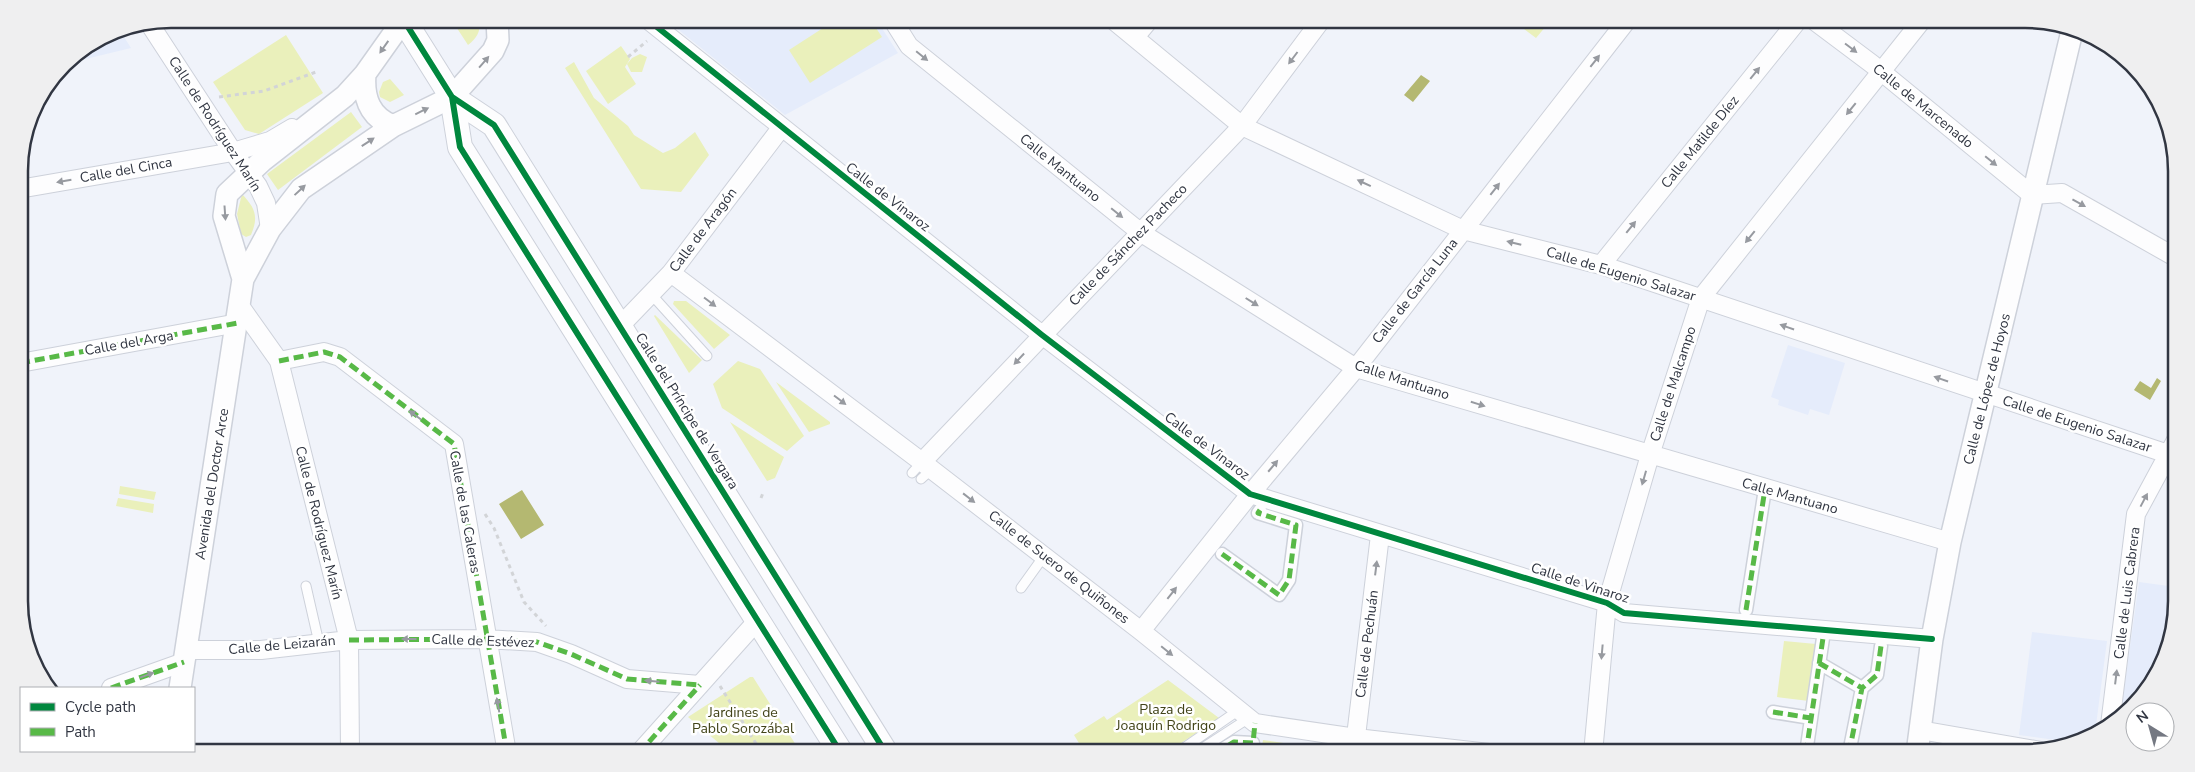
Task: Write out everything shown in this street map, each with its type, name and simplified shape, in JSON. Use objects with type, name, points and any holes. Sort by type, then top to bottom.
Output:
[{"type":"main road","name":"Calle del Príncipe de Vergara","points":[[410,28],[452,97],[460,146],[835,744]]},
{"type":"main road","name":"Calle del Príncipe de Vergara","points":[[452,97],[494,125],[880,744]]},
{"type":"street","name":"Avenida del Doctor Arce","points":[[243,279],[231,245],[224,216],[227,194],[248,174],[338,101],[365,74],[398,28]]},
{"type":"street","points":[[497,28],[498,40]]},
{"type":"street","points":[[452,97],[494,51],[505,28]]},
{"type":"street","name":"Calle de Vinaroz","points":[[658,28],[780,128],[1042,336],[1250,494],[1607,603],[1624,613],[1932,639]]},
{"type":"street","name":"Calle Mantuano","points":[[898,28],[909,46],[1140,232],[1356,368],[1950,542]]},
{"type":"street","name":"Calle de Eugenio Salazar","points":[[1124,28],[1242,126],[1462,230],[1601,265],[1986,395],[2168,446]]},
{"type":"street","points":[[1135,37],[1142,28]]},
{"type":"street","name":"Calle de Sánchez Pacheco","points":[[922,471],[1042,336],[1242,126],[1315,28]]},
{"type":"street","name":"Calle de García Luna","points":[[1142,631],[1250,494],[1356,368],[1621,28]]},
{"type":"street","name":"Calle Matilde Díez","points":[[1601,265],[1791,28]]},
{"type":"street","name":"Calle de Marcenado","points":[[1824,28],[1882,72],[2032,195]]},
{"type":"street","name":"Calle de Malcampo","points":[[1594,744],[1607,603],[1650,455],[1701,298],[1916,28]]},
{"type":"street","name":"Calle de Rodríguez Marín","points":[[153,29],[233,152],[258,186],[266,203],[270,229]]},
{"type":"street","name":"Calle de López de Hoyos","points":[[1918,744],[1932,639],[1950,542],[2071,35]]},
{"type":"street","points":[[365,74],[364,95],[368,104],[378,117],[393,126]]},
{"type":"street","name":"Avenida del Doctor Arce","points":[[180,687],[239,315],[243,279],[270,229],[301,189],[393,126],[452,97]]},
{"type":"street","name":"Calle del Cinca","points":[[28,187],[233,152],[270,141],[338,101]]},
{"type":"street","name":"Calle de Aragón","points":[[619,327],[671,273],[780,128]]},
{"type":"street","points":[[2032,195],[2062,193],[2168,253]]},
{"type":"street","name":"Calle de Suero de Quiñones","points":[[671,273],[922,471],[1044,556],[1142,631],[1248,717]]},
{"type":"street","name":"Calle de Rodríguez Marín","points":[[239,315],[279,361],[349,640],[350,744]]},
{"type":"street","name":"Calle del Arga","points":[[28,361],[239,315]]},
{"type":"street","name":"Calle de las Caleras","points":[[279,361],[324,352],[340,357],[454,444],[505,744]]},
{"type":"street","name":"Calle de Luis Cabrera","points":[[2111,715],[2136,514],[2168,454]]},
{"type":"street","points":[[1746,610],[1765,489]]},
{"type":"street","points":[[1222,554],[1279,595],[1290,580],[1296,524],[1258,513],[1260,510]]},
{"type":"street","name":"Calle de Pechuán","points":[[1355,744],[1380,535]]},
{"type":"street","points":[[647,744],[757,620]]},
{"type":"street","name":"Calle de Estévez","points":[[349,640],[486,638],[537,642],[572,654],[626,679],[706,679]]},
{"type":"street","points":[[1807,744],[1823,638]]},
{"type":"street","name":"Calle de Leizarán","points":[[112,687],[185,656],[349,640]]},
{"type":"street","points":[[1851,744],[1862,688],[1877,675],[1881,646]]},
{"type":"street","points":[[1819,663],[1862,688]]},
{"type":"street","points":[[1774,712],[1811,718]]},
{"type":"street","points":[[1252,744],[1248,717],[1348,744]]},
{"type":"street","points":[[1920,730],[1997,744]]},
{"type":"lane","points":[[651,294],[707,356]]},
{"type":"lane","points":[[1021,588],[1044,556]]},
{"type":"lane","points":[[306,586],[319,643]]},
{"type":"lane","points":[[1194,744],[1248,717]]},
{"type":"lane","points":[[1208,744],[1248,717]]},
{"type":"path","points":[[628,57],[649,39]]},
{"type":"path","points":[[219,98],[264,91],[316,72]]},
{"type":"path","points":[[761,498],[763,493]]},
{"type":"path","points":[[480,506],[494,528],[524,602],[548,628]]},
{"type":"path","points":[[706,679],[755,744]]},
{"type":"shaded area","points":[[676,28],[882,28],[898,53],[785,115]]},
{"type":"shaded area","points":[[123,36],[131,48],[79,61],[107,42]]},
{"type":"shaded area","points":[[1421,75],[1430,81],[1413,102],[1404,95]]},
{"type":"shaded area","points":[[1788,345],[1845,363],[1829,415],[1810,409],[1808,415],[1778,405],[1779,400],[1771,397]]},
{"type":"shaded area","points":[[2157,378],[2161,381],[2150,400],[2134,390],[2140,381],[2151,388]]},
{"type":"shaded area","points":[[522,490],[544,525],[521,539],[499,504]]},
{"type":"shaded area","points":[[2139,582],[2168,586],[2165,629],[2160,647],[2153,665],[2143,681],[2122,705]]},
{"type":"shaded area","points":[[2032,632],[2107,641],[2096,725],[2079,734],[2058,740],[2019,735]]},
{"type":"green space","points":[[457,28],[480,28],[474,40],[468,45]]},
{"type":"green space","points":[[823,28],[876,28],[882,37],[810,83],[789,50]]},
{"type":"green space","points":[[1523,28],[1544,28],[1536,38]]},
{"type":"green space","points":[[286,35],[323,93],[259,134],[245,130],[213,82]]},
{"type":"green space","points":[[621,46],[630,59],[625,67],[636,84],[608,104],[586,71]]},
{"type":"green space","points":[[640,54],[647,57],[642,72],[631,72],[627,64],[632,58]]},
{"type":"green space","points":[[574,62],[594,98],[628,126],[634,135],[663,153],[675,148],[695,132],[709,155],[681,192],[641,189],[565,68]]},
{"type":"green space","points":[[390,79],[404,95],[390,102],[380,97],[379,92],[383,82]]},
{"type":"green space","points":[[351,112],[362,127],[278,190],[267,174]]},
{"type":"green space","points":[[242,194],[253,208],[255,217],[251,235],[246,237],[241,234],[237,214]]},
{"type":"green space","points":[[674,301],[686,301],[730,335],[714,349],[673,304]]},
{"type":"green space","points":[[654,316],[702,360],[689,373]]},
{"type":"green space","points":[[738,361],[760,369],[804,436],[787,451],[722,408],[713,384]]},
{"type":"green space","points":[[776,382],[830,422],[830,424],[809,432]]},
{"type":"green space","points":[[730,422],[784,457],[775,478],[767,481]]},
{"type":"green space","points":[[120,486],[156,492],[154,500],[119,494]]},
{"type":"green space","points":[[118,498],[154,504],[153,513],[116,506]]},
{"type":"green space","points":[[1784,641],[1816,644],[1809,701],[1777,697]]},
{"type":"green space","name":"Jardines de Pablo Sorozábal","points":[[750,677],[753,677],[795,744],[720,744],[688,717]]},
{"type":"green space","name":"Plaza de Joaquín Rodrigo","points":[[1168,680],[1219,718],[1180,744],[1080,744],[1074,735],[1104,716],[1107,720]]},
{"type":"green space","points":[[1263,740],[1290,744],[1262,744]]},
{"type":"marked path","points":[[28,362],[238,323]]},
{"type":"marked path","points":[[279,361],[324,352],[340,357],[454,444],[505,744]]},
{"type":"marked path","points":[[1746,610],[1765,489]]},
{"type":"marked path","points":[[1222,554],[1279,595],[1289,580],[1296,525],[1258,513],[1260,510]]},
{"type":"marked path","points":[[1807,744],[1823,638]]},
{"type":"marked path","points":[[349,640],[486,639],[537,642],[571,654],[627,679],[700,685]]},
{"type":"marked path","points":[[1851,744],[1862,688],[1877,675],[1881,646]]},
{"type":"marked path","points":[[114,687],[184,662]]},
{"type":"marked path","points":[[1819,663],[1862,688]]},
{"type":"marked path","points":[[647,744],[700,685]]},
{"type":"marked path","points":[[1773,712],[1811,718]]},
{"type":"marked path","points":[[1253,744],[1255,723]]},
{"type":"marked path","points":[[1231,744],[1234,742],[1253,743]]},
{"type":"cycle path","points":[[409,28],[452,97],[494,125],[880,744]]},
{"type":"cycle path","points":[[658,28],[1042,335],[1250,494],[1607,603],[1624,613],[1932,639]]},
{"type":"cycle path","points":[[452,97],[460,147],[835,744]]}]
